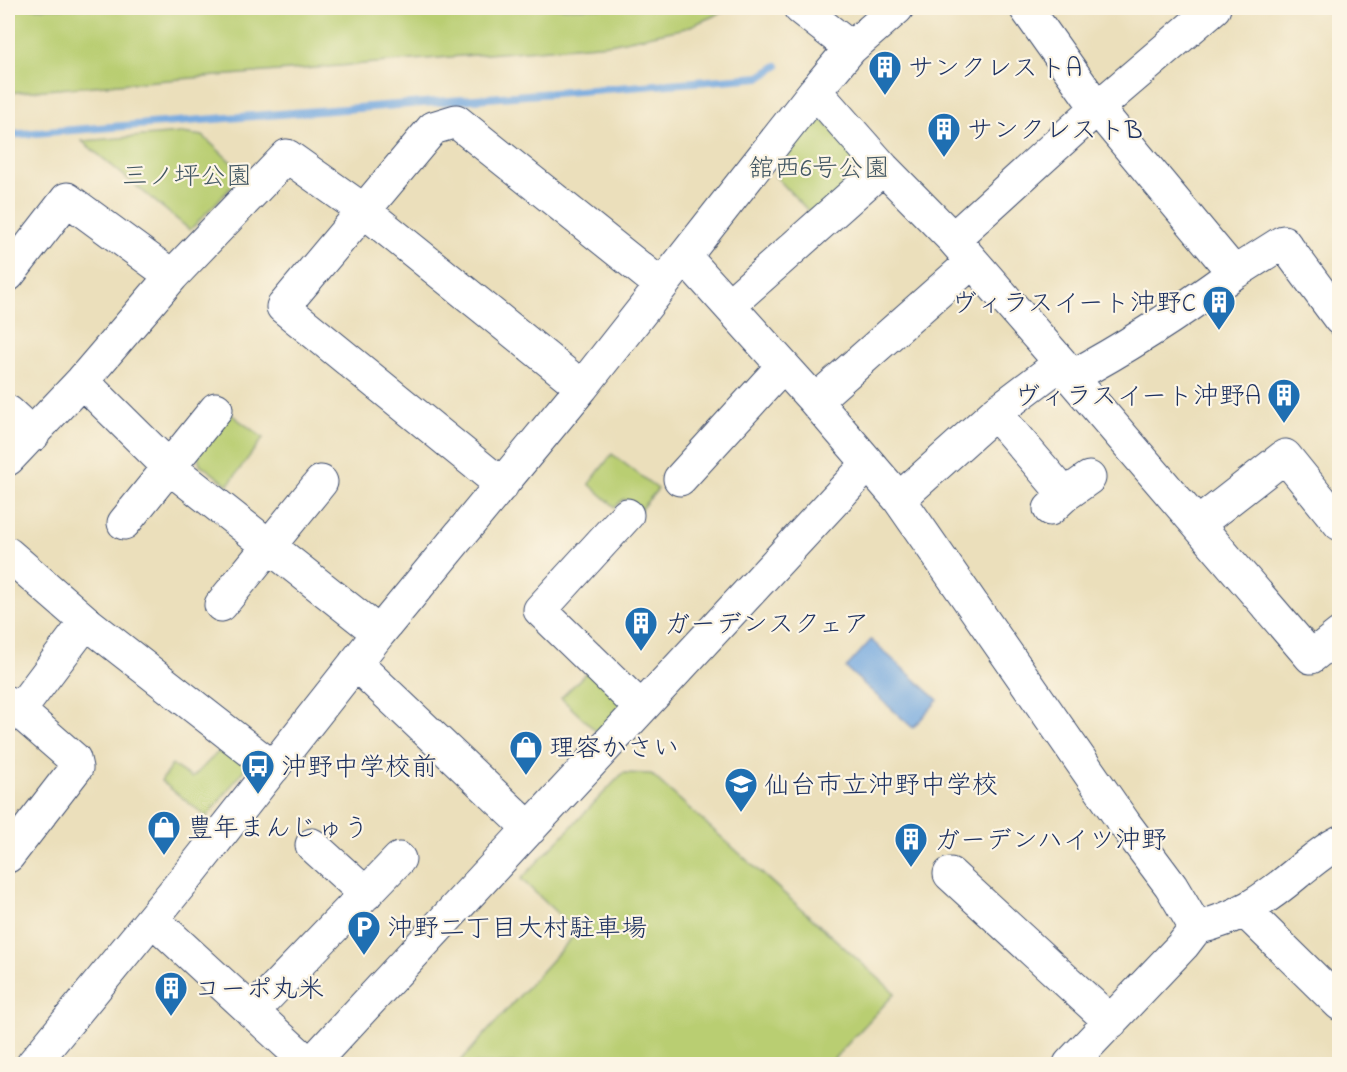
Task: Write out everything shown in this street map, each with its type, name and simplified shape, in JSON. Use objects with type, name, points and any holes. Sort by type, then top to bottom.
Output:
[{"type":"street","points":[[800,8],[850,48]]},
{"type":"street","points":[[33,1065],[379,633],[582,387],[850,48],[897,8]]},
{"type":"street","points":[[1026,8],[1097,108],[1234,273]]},
{"type":"street","points":[[814,401],[1097,108],[1214,8]]},
{"type":"street","points":[[815,91],[883,168],[962,250],[1311,657],[1340,634]]},
{"type":"street","points":[[502,485],[282,307],[433,128],[456,121],[661,285]]},
{"type":"street","points":[[8,459],[82,381],[172,276],[287,156],[363,210],[582,387]]},
{"type":"street","points":[[729,304],[883,168]]},
{"type":"street","points":[[8,275],[67,199],[172,276]]},
{"type":"street","points":[[899,500],[995,413],[1066,370],[1110,356],[1283,242],[1340,319]]},
{"type":"street","points":[[685,256],[899,500],[1118,814],[1171,886],[1196,928]]},
{"type":"street","points":[[680,479],[783,366]]},
{"type":"street","points":[[82,381],[170,467],[379,633]]},
{"type":"street","points":[[124,523],[216,409]]},
{"type":"street","points":[[8,412],[33,435]]},
{"type":"street","points":[[995,413],[1068,494]]},
{"type":"street","points":[[1198,524],[1285,456],[1340,524]]},
{"type":"street","points":[[152,919],[310,1065],[868,464]]},
{"type":"street","points":[[221,605],[321,482]]},
{"type":"street","points":[[627,514],[540,610],[641,708]]},
{"type":"street","points":[[8,554],[86,622],[273,768]]},
{"type":"street","points":[[8,856],[76,768],[74,759],[13,707],[86,622]]},
{"type":"street","points":[[355,663],[530,829]]},
{"type":"street","points":[[1086,1059],[1111,1022],[1196,928],[1219,923],[1262,901],[1326,849],[1340,842]]},
{"type":"street","points":[[312,845],[366,894]]},
{"type":"street","points":[[252,1012],[399,859]]},
{"type":"street","points":[[950,874],[1111,1022]]},
{"type":"street","points":[[1244,910],[1340,1004]]},
{"type":"green space","points":[[8,8],[732,8],[686,28],[610,44],[8,93]]},
{"type":"green space","name":"舘西6号公園","points":[[822,119],[864,167],[813,216],[775,176],[811,122]]},
{"type":"green space","name":"三ノ坪公園","points":[[181,133],[203,136],[244,174],[190,230],[82,141]]},
{"type":"green space","points":[[228,412],[263,438],[228,485],[200,464],[196,448]]},
{"type":"green space","points":[[612,454],[658,489],[639,511],[624,499],[615,507],[589,484]]},
{"type":"green space","points":[[589,670],[621,699],[619,714],[601,736],[561,698]]},
{"type":"green space","points":[[226,744],[246,767],[207,817],[161,781],[172,765],[192,778]]},
{"type":"green space","points":[[623,773],[651,774],[895,993],[829,1064],[458,1064],[577,932],[521,879]]},
{"type":"water","points":[[871,640],[938,700],[913,728],[846,668]]},
{"type":"waterway","points":[[8,135],[760,77],[777,66]]},
{"type":"place","name":"サンクレストA","points":[[885,96]]},
{"type":"place","name":"サンクレストB","points":[[944,158]]},
{"type":"place","name":"ヴィラスイート沖野C","points":[[1219,331]]},
{"type":"place","name":"ヴィラスイート沖野A","points":[[1284,424]]},
{"type":"place","name":"ガーデンスクェア","points":[[641,652]]},
{"type":"place","name":"理容かさい","points":[[526,776]]},
{"type":"place","name":"沖野中学校前","points":[[258,795]]},
{"type":"place","name":"仙台市立沖野中学校","points":[[741,813]]},
{"type":"place","name":"豊年まんじゅう","points":[[164,856]]},
{"type":"place","name":"ガーデンハイツ沖野","points":[[911,868]]},
{"type":"place","name":"沖野二丁目大村駐車場","points":[[364,956]]},
{"type":"place","name":"コーポ丸米","points":[[171,1017]]}]
